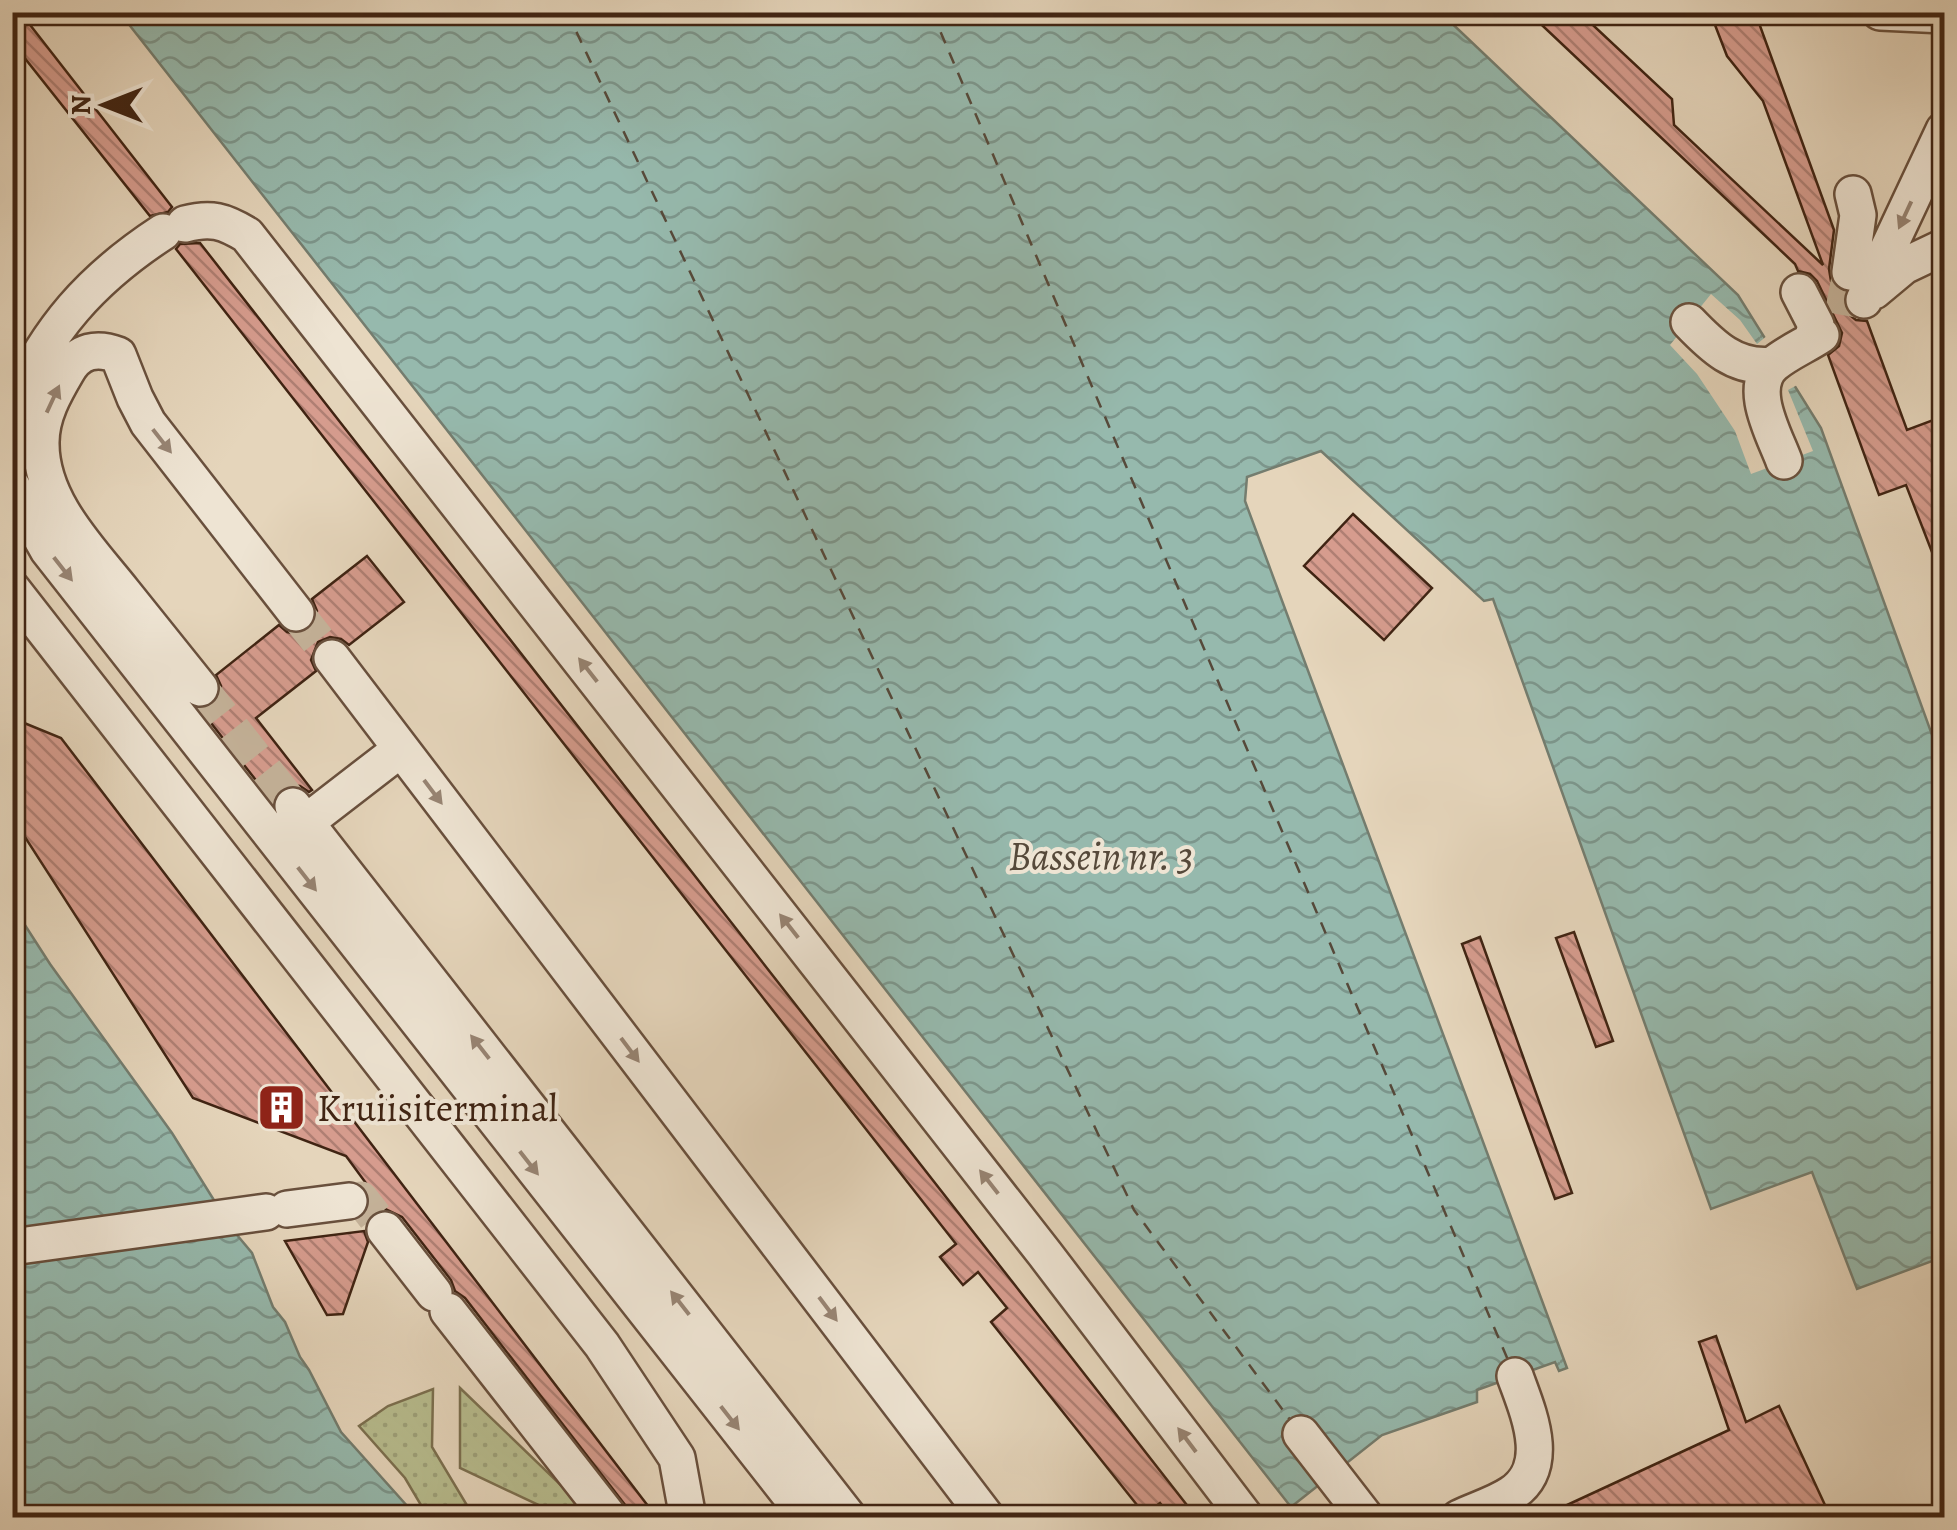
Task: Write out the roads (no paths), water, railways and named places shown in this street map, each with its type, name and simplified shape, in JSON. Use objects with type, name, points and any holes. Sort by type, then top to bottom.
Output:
[{"type":"lane","points":[[1880,12],[1944,15]]},
{"type":"lane","points":[[1799,292],[1816,325],[1837,317],[1944,130]]},
{"type":"lane","points":[[1837,317],[1858,215],[1854,194]]},
{"type":"lane","points":[[12,409],[36,361],[92,285],[174,228],[204,219],[224,221],[247,235],[1045,1254],[1246,1518]]},
{"type":"lane","points":[[1784,462],[1763,400],[1764,380],[1772,365],[1904,266],[1944,246]]},
{"type":"lane","points":[[1688,322],[1730,358],[1772,365]]},
{"type":"lane","points":[[35,512],[42,463],[42,424],[50,401],[70,365],[88,351],[118,354],[148,424],[296,613]]},
{"type":"lane","points":[[12,461],[35,512],[77,534],[200,688]]},
{"type":"lane","points":[[12,486],[292,824],[848,1518]]},
{"type":"lane","points":[[12,589],[602,1345],[678,1458],[688,1518]]},
{"type":"lane","points":[[332,658],[987,1518]]},
{"type":"lane","points":[[292,824],[401,750]]},
{"type":"lane","points":[[292,824],[808,1518]]},
{"type":"lane","points":[[12,1247],[349,1201]]},
{"type":"lane","points":[[385,1230],[610,1518]]},
{"type":"lane","points":[[1459,1518],[1513,1493],[1530,1474],[1536,1450],[1532,1422],[1515,1376]]},
{"type":"lane","points":[[1301,1434],[1366,1518]]},
{"type":"water","name":"Bassein nr. 3","points":[[120,13],[1441,13],[1738,295],[1821,428],[1944,768],[1944,1260],[1940,1258],[1857,1289],[1812,1172],[1711,1209],[1493,599],[1484,601],[1321,451],[1247,477],[1245,501],[1567,1368],[1559,1371],[1555,1362],[1477,1390],[1477,1402],[1382,1435],[1291,1507]]},
{"type":"water","points":[[12,905],[252,1253],[273,1307],[285,1322],[341,1432],[417,1517],[13,1517]]},
{"type":"tunnel","points":[[1842,315],[1850,272]]},
{"type":"tunnel","points":[[296,613],[332,658]]},
{"type":"tunnel","points":[[200,688],[293,806]]},
{"type":"tunnel","points":[[349,1201],[361,1199],[385,1230]]},
{"type":"place","name":"Kruiisiterminal","points":[[282,1108]]}]
